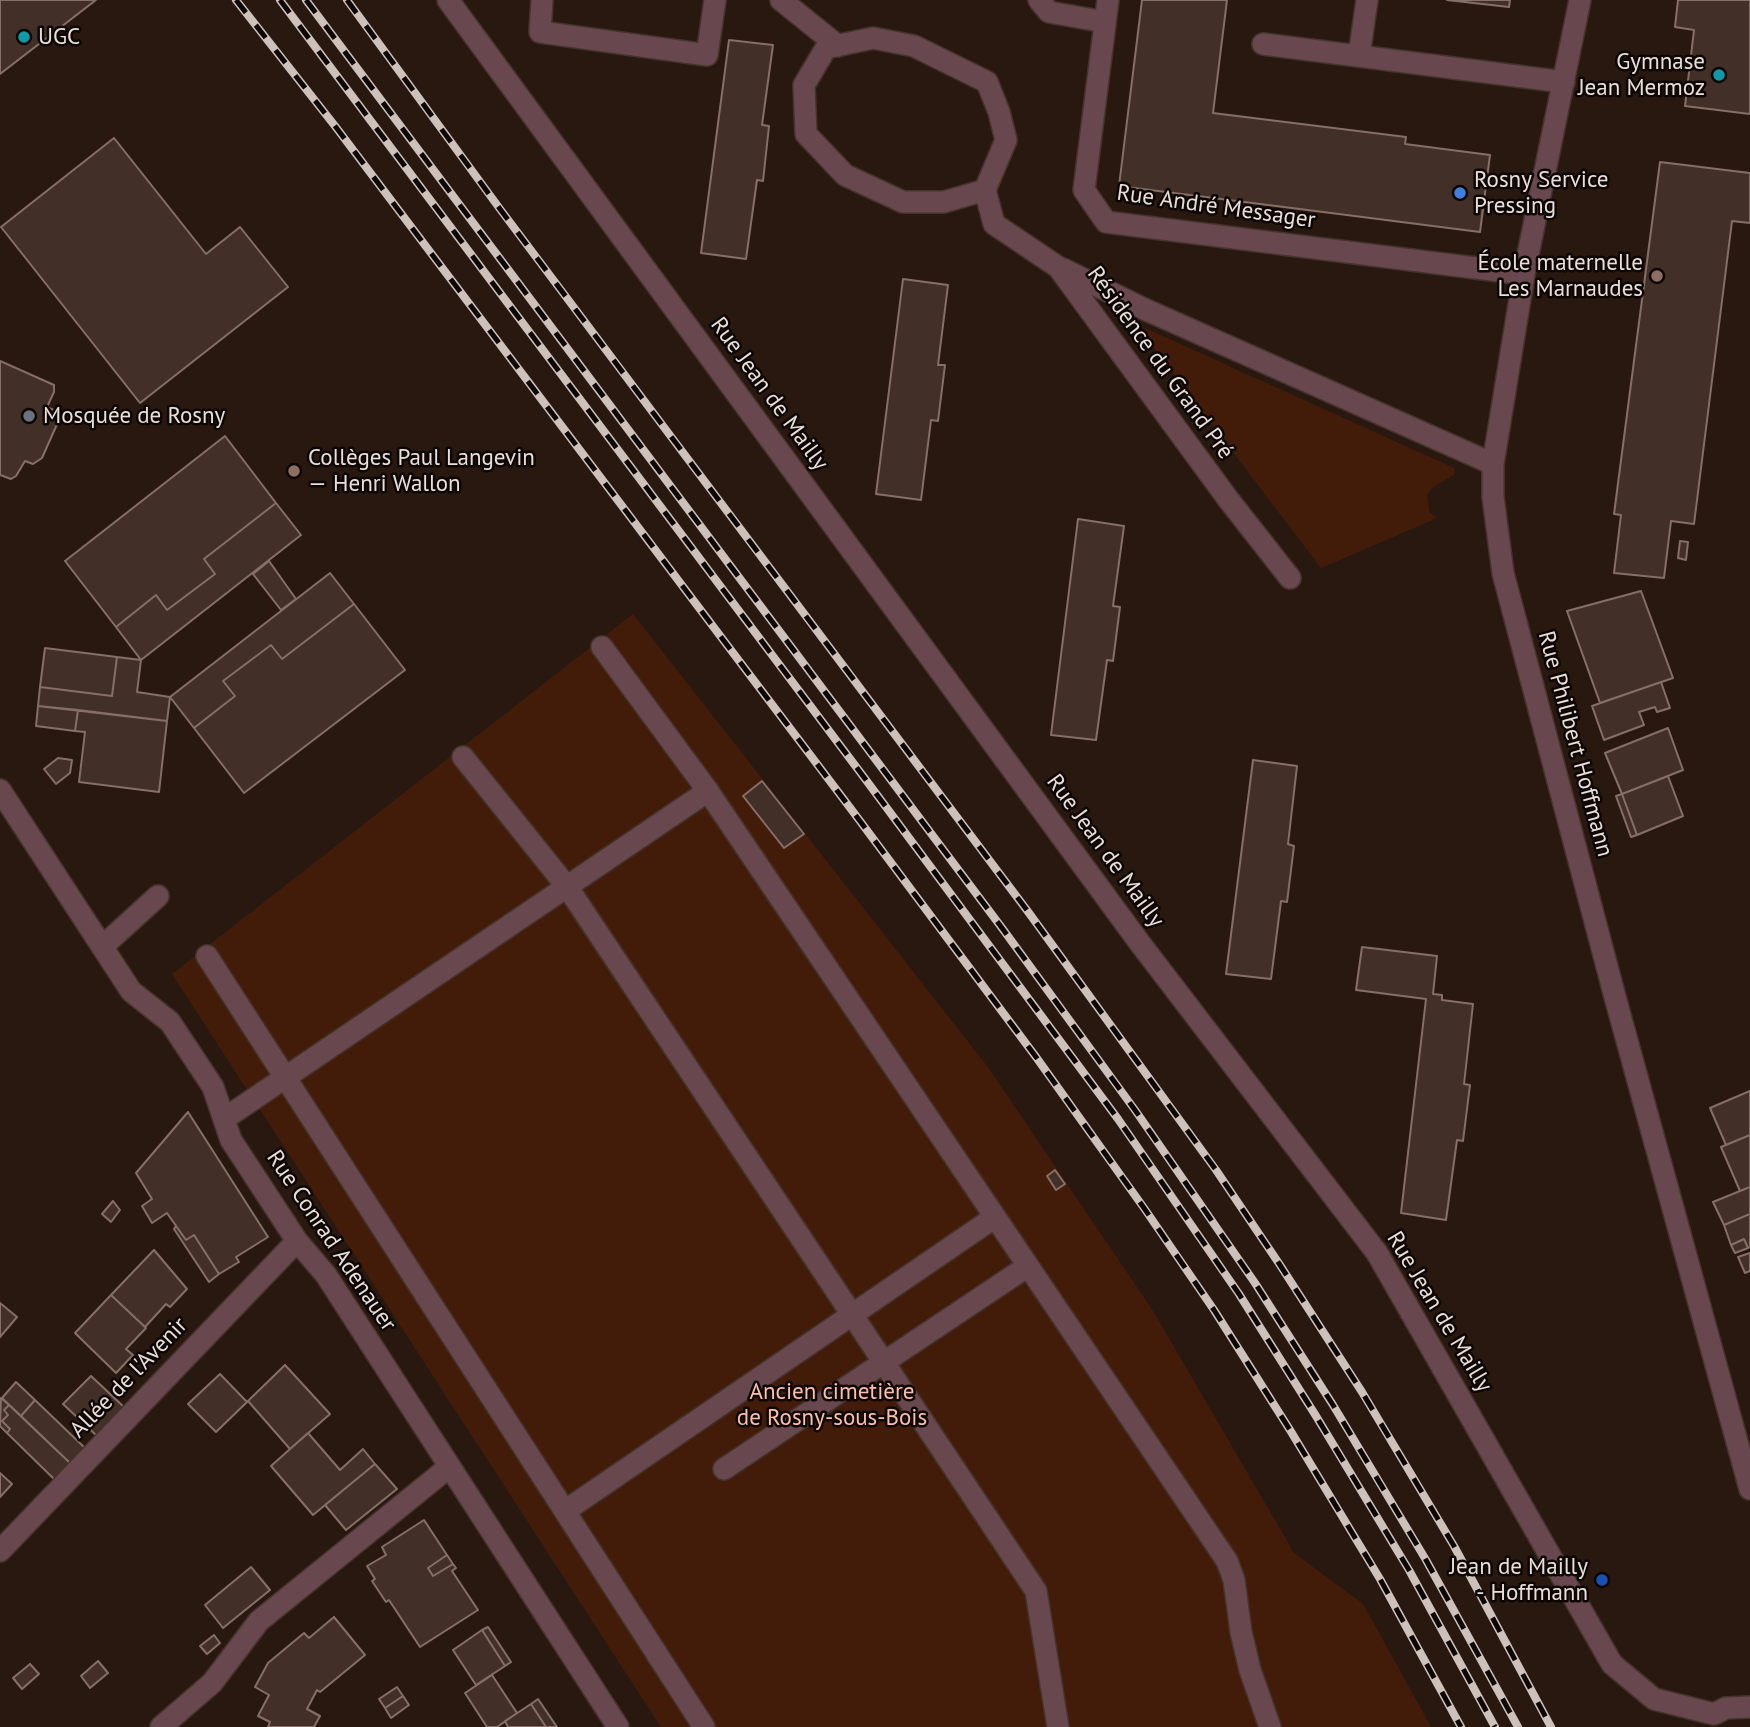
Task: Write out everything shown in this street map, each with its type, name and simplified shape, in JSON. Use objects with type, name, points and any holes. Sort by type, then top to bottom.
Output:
[{"type":"street","name":"Rue Jean de Mailly","points":[[448,0],[1131,931],[1377,1253],[1612,1664],[1654,1699],[1719,1720],[1726,1708],[1750,1707]]},
{"type":"street","points":[[542,0],[540,32],[707,55],[715,0]]},
{"type":"street","points":[[781,0],[838,46]]},
{"type":"street","points":[[1038,0],[1049,12],[1105,22]]},
{"type":"street","name":"Rue André Messager","points":[[1108,0],[1084,190],[1106,222],[1524,274]]},
{"type":"street","points":[[1359,56],[1367,0]]},
{"type":"street","name":"Rue Philibert Hoffmann","points":[[1580,0],[1524,274],[1493,464],[1493,497],[1503,573],[1615,997],[1750,1489]]},
{"type":"street","points":[[873,38],[914,46],[987,82],[1006,140],[985,190],[944,202],[904,202],[845,175],[806,134],[804,85],[826,48],[873,38]]},
{"type":"street","points":[[1263,44],[1564,82]]},
{"type":"street","name":"Résidence du Grand Pré","points":[[985,190],[994,224],[1058,267],[1228,499],[1290,578]]},
{"type":"street","points":[[1058,267],[1142,308],[1493,464]]},
{"type":"street","points":[[602,647],[708,791],[1227,1561],[1234,1580],[1241,1632],[1250,1670],[1270,1727]]},
{"type":"street","points":[[463,757],[568,888],[1036,1591],[1058,1727]]},
{"type":"street","name":"Rue Conrad Adenauer","points":[[0,790],[131,991],[170,1021],[212,1087],[231,1140],[297,1241],[326,1275],[618,1727]]},
{"type":"street","points":[[224,1119],[708,791]]},
{"type":"street","points":[[103,947],[158,896]]},
{"type":"street","points":[[207,956],[704,1727]]},
{"type":"street","points":[[565,1511],[995,1217]]},
{"type":"street","name":"Allée de l'Avenir","points":[[0,1551],[297,1241]]},
{"type":"street","points":[[723,1469],[1028,1266]]},
{"type":"street","points":[[161,1727],[212,1683],[259,1621],[450,1467]]},
{"type":"green space","points":[[1147,329],[1454,468],[1455,474],[1427,494],[1429,512],[1437,518],[1321,568],[1141,331]]},
{"type":"green space","name":"Ancien cimetière de Rosny-sous-Bois","points":[[633,614],[987,1066],[1153,1311],[1294,1553],[1363,1604],[1431,1727],[661,1727],[172,974]]},
{"type":"building","name":"UGC","points":[[0,0],[96,0],[0,74]]},
{"type":"building","points":[[1142,0],[1227,0],[1213,113],[1406,137],[1405,144],[1490,155],[1480,232],[1119,186]]},
{"type":"building","points":[[1447,0],[1510,0],[1509,7]]},
{"type":"building","name":"Gymnase Jean Mermoz","points":[[1678,0],[1750,0],[1750,114],[1685,106],[1694,30],[1675,27]]},
{"type":"building","points":[[729,40],[773,45],[762,125],[769,126],[763,181],[757,180],[746,259],[701,253]]},
{"type":"building","points":[[114,138],[206,254],[240,227],[288,287],[140,403],[1,227]]},
{"type":"building","points":[[1660,162],[1750,173],[1750,223],[1732,221],[1694,524],[1671,521],[1664,578],[1614,573],[1621,515],[1614,514]]},
{"type":"building","points":[[903,279],[948,285],[938,365],[945,365],[938,421],[931,420],[921,500],[876,494]]},
{"type":"building","name":"Mosquée de Rosny","points":[[0,361],[54,385],[54,392],[47,407],[56,411],[58,422],[42,458],[33,464],[25,461],[16,476],[11,479],[0,475]]},
{"type":"building","points":[[225,436],[276,503],[204,559],[215,574],[167,610],[156,595],[116,627],[65,561]]},
{"type":"building","points":[[276,503],[301,535],[141,660],[116,627],[156,595],[167,610],[215,574],[204,559]]},
{"type":"building","points":[[1078,519],[1124,526],[1113,606],[1120,607],[1113,661],[1107,660],[1096,740],[1051,735]]},
{"type":"building","points":[[1680,541],[1688,542],[1686,560],[1678,558]]},
{"type":"building","points":[[269,561],[296,599],[281,610],[253,574]]},
{"type":"building","points":[[330,573],[354,604],[282,659],[271,645],[223,681],[235,696],[194,728],[170,697]]},
{"type":"building","points":[[1641,591],[1673,678],[1600,703],[1567,611]]},
{"type":"building","points":[[354,604],[405,670],[244,793],[194,728],[235,696],[223,681],[271,645],[282,659]]},
{"type":"building","points":[[45,648],[117,657],[112,696],[40,687]]},
{"type":"building","points":[[117,657],[141,660],[137,692],[170,697],[167,721],[38,706],[40,687],[112,696]]},
{"type":"building","points":[[1661,682],[1670,708],[1657,712],[1655,707],[1639,712],[1644,725],[1604,740],[1592,706]]},
{"type":"building","points":[[38,706],[78,710],[75,731],[36,726]]},
{"type":"building","points":[[78,710],[167,721],[159,792],[79,782],[85,732],[75,731]]},
{"type":"building","points":[[1668,728],[1683,770],[1622,794],[1605,753]]},
{"type":"building","points":[[58,758],[72,760],[70,773],[56,784],[44,769]]},
{"type":"building","points":[[1253,760],[1297,766],[1288,844],[1294,846],[1287,902],[1281,901],[1271,979],[1226,974]]},
{"type":"building","points":[[1668,776],[1683,816],[1637,835],[1622,794]]},
{"type":"building","points":[[762,781],[804,834],[784,848],[743,796]]},
{"type":"building","points":[[1622,794],[1637,835],[1631,837],[1616,796]]},
{"type":"building","points":[[1362,947],[1437,956],[1433,994],[1442,995],[1442,1000],[1473,1004],[1464,1084],[1470,1085],[1463,1141],[1457,1140],[1446,1220],[1401,1213],[1426,999],[1356,990]]},
{"type":"building","points":[[1750,1091],[1750,1135],[1726,1145],[1710,1108]]},
{"type":"building","points":[[188,1112],[268,1237],[236,1257],[239,1262],[219,1274],[194,1235],[186,1240],[167,1213],[152,1223],[142,1206],[152,1199],[136,1173]]},
{"type":"building","points":[[1750,1135],[1750,1187],[1740,1191],[1721,1147]]},
{"type":"building","points":[[1055,1170],[1065,1184],[1056,1190],[1047,1176]]},
{"type":"building","points":[[1750,1187],[1750,1214],[1724,1225],[1713,1202]]},
{"type":"building","points":[[113,1201],[120,1210],[111,1222],[102,1214]]},
{"type":"building","points":[[1750,1214],[1750,1247],[1748,1248],[1744,1239],[1731,1245],[1724,1225]]},
{"type":"building","points":[[176,1226],[186,1240],[194,1235],[219,1274],[209,1282],[174,1229]]},
{"type":"building","points":[[1744,1239],[1748,1248],[1735,1253],[1731,1245]]},
{"type":"building","points":[[154,1250],[187,1289],[170,1307],[166,1304],[145,1327],[111,1295]]},
{"type":"building","points":[[1750,1253],[1750,1271],[1745,1273],[1738,1257]]},
{"type":"building","points":[[111,1295],[146,1328],[126,1349],[133,1355],[116,1373],[75,1333]]},
{"type":"building","points":[[0,1303],[17,1317],[0,1337]]},
{"type":"building","points":[[285,1365],[330,1414],[290,1449],[248,1401]]},
{"type":"building","points":[[220,1374],[247,1402],[216,1432],[188,1404]]},
{"type":"building","points":[[91,1376],[125,1408],[97,1436],[63,1404]]},
{"type":"building","points":[[16,1382],[35,1400],[21,1416],[2,1398]]},
{"type":"building","points":[[1,1398],[9,1405],[4,1410],[8,1415],[2,1421],[10,1429],[7,1433],[0,1426]]},
{"type":"building","points":[[35,1400],[86,1449],[71,1464],[21,1416]]},
{"type":"building","points":[[9,1405],[71,1464],[55,1480],[7,1433],[10,1429],[2,1421],[8,1415],[4,1410]]},
{"type":"building","points":[[308,1433],[340,1470],[363,1449],[375,1464],[313,1515],[271,1466]]},
{"type":"building","points":[[375,1464],[397,1489],[346,1530],[325,1505]]},
{"type":"building","points":[[0,1473],[12,1484],[0,1497]]},
{"type":"building","points":[[424,1520],[447,1555],[428,1568],[433,1576],[453,1564],[456,1568],[452,1571],[478,1610],[420,1647],[389,1600],[386,1602],[372,1581],[375,1579],[367,1566],[386,1555],[382,1547]]},
{"type":"building","points":[[447,1555],[453,1564],[433,1576],[428,1568]]},
{"type":"building","points":[[251,1567],[270,1590],[223,1628],[205,1605]]},
{"type":"building","points":[[334,1617],[365,1655],[320,1692],[317,1690],[307,1709],[320,1716],[314,1727],[268,1727],[270,1722],[258,1716],[269,1695],[255,1687],[268,1663],[304,1633],[309,1638]]},
{"type":"building","points":[[488,1627],[511,1662],[505,1666],[482,1630]]},
{"type":"building","points":[[482,1630],[505,1666],[476,1685],[453,1650]]},
{"type":"building","points":[[214,1635],[220,1643],[207,1654],[200,1646]]},
{"type":"building","points":[[98,1661],[108,1673],[90,1688],[81,1676]]},
{"type":"building","points":[[30,1664],[39,1674],[22,1689],[13,1678]]},
{"type":"building","points":[[492,1675],[517,1713],[497,1727],[487,1727],[465,1693]]},
{"type":"building","points":[[397,1687],[403,1696],[385,1708],[379,1699]]},
{"type":"building","points":[[403,1696],[409,1705],[391,1718],[385,1708]]},
{"type":"building","points":[[538,1699],[557,1727],[546,1727],[531,1704]]},
{"type":"building","points":[[531,1704],[546,1727],[508,1727],[505,1721]]},
{"type":"railway","points":[[236,0],[335,126],[851,809],[1036,1057],[1144,1208],[1214,1310],[1290,1430],[1380,1579],[1461,1727]]},
{"type":"railway","points":[[280,0],[1118,1119],[1239,1294],[1316,1416],[1409,1570],[1495,1727]]},
{"type":"railway","points":[[306,0],[1002,928],[1135,1110],[1255,1283],[1333,1405],[1426,1560],[1518,1727]]},
{"type":"railway","points":[[347,0],[500,209],[1029,913],[1216,1170],[1362,1392],[1454,1546],[1551,1727]]},
{"type":"place","name":"UGC","points":[[24,37]]},
{"type":"place","name":"Gymnase Jean Mermoz","points":[[1719,75]]},
{"type":"place","name":"Rosny Service Pressing","points":[[1460,193]]},
{"type":"place","name":"École maternelle Les Marnaudes","points":[[1657,276]]},
{"type":"place","name":"Mosquée de Rosny","points":[[29,416]]},
{"type":"place","name":"Collèges Paul Langevin — Henri Wallon","points":[[294,471]]},
{"type":"place","name":"Jean de Mailly - Hoffmann","points":[[1602,1580]]}]
